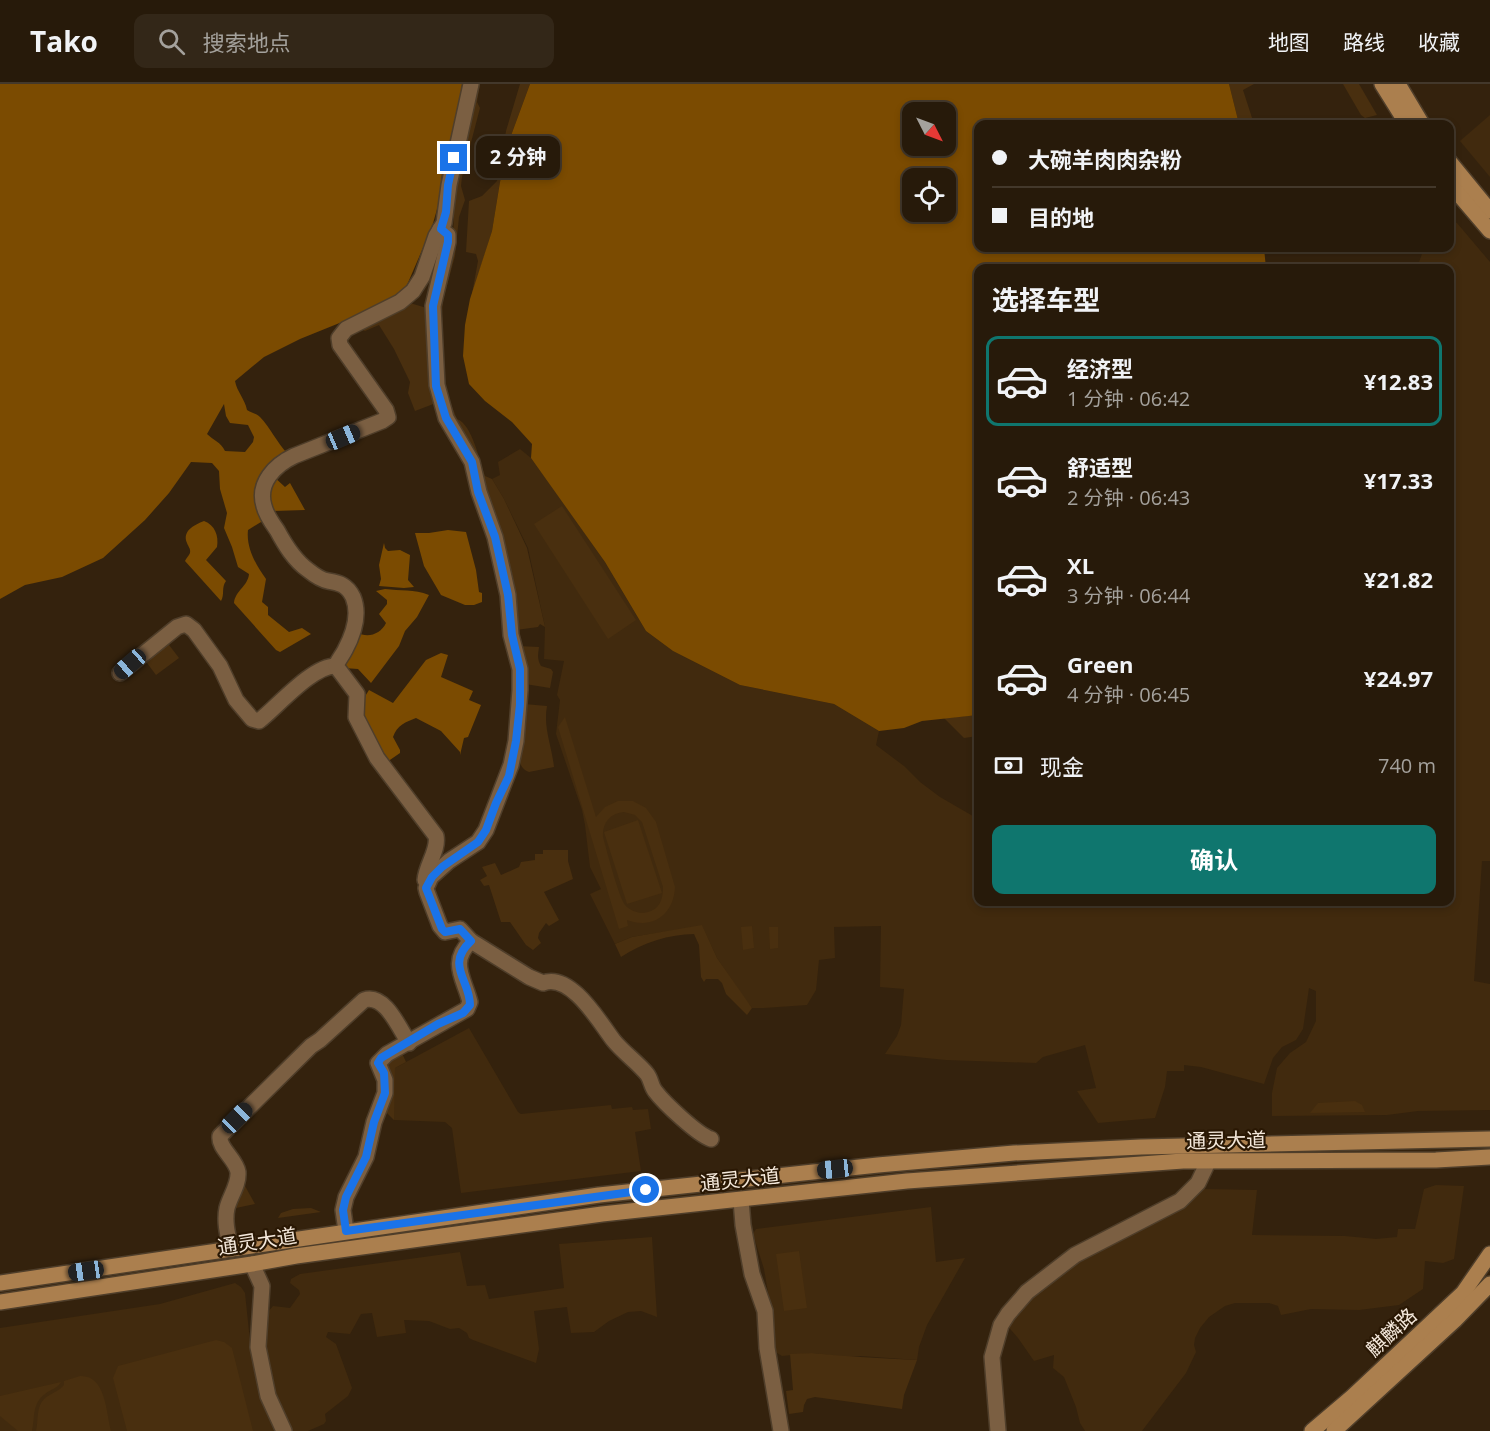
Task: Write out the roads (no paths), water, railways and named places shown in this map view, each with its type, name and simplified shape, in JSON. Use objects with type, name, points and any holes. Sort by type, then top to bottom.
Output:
[{"type":"main road","points":[[1382,84],[1404,120]]},
{"type":"main road","points":[[1398,84],[1420,120]]},
{"type":"main road","points":[[1454,167],[1490,211]]},
{"type":"main road","points":[[1454,189],[1490,231]]},
{"type":"main road","name":"通灵大道","points":[[0,1283],[599,1195],[878,1165],[1003,1154],[1141,1146],[1490,1139]]},
{"type":"main road","name":"通灵大道","points":[[0,1302],[296,1256],[602,1214],[907,1181],[1144,1163],[1490,1157]]},
{"type":"main road","name":"麒麟路","points":[[1312,1431],[1352,1397],[1463,1293],[1490,1254]]},
{"type":"main road","name":"麒麟路","points":[[1334,1431],[1446,1328],[1490,1284]]},
{"type":"street","points":[[336,666],[355,626],[356,608],[353,598],[343,584],[316,576],[304,568],[292,554],[264,507],[262,500],[265,483],[273,471],[288,458],[332,442],[388,417],[386,410],[340,345],[339,338],[341,333],[351,326],[390,309],[408,296],[422,278],[436,236],[444,223],[448,185],[471,84]]},
{"type":"street","points":[[428,883],[442,867],[478,842],[486,830],[512,765],[520,690],[520,669],[512,635],[508,595],[495,537],[478,492],[472,462],[446,418],[436,386],[433,306],[448,242],[448,235],[441,229]]},
{"type":"street","points":[[120,673],[177,627],[186,624],[194,630],[220,666],[236,700],[252,719],[259,721],[316,673],[336,666]]},
{"type":"street","points":[[336,666],[357,694],[356,717],[377,758],[436,836],[437,841],[425,876],[428,883],[427,892],[442,929],[445,932],[460,929],[471,941],[536,982],[554,981],[585,1001],[616,1043],[647,1074],[659,1096],[692,1126],[711,1139]]},
{"type":"street","points":[[346,1231],[343,1210],[346,1197],[366,1157],[374,1122],[385,1093],[384,1073],[378,1063],[381,1058],[438,1024],[463,1013],[470,1005],[459,964],[460,954],[471,941]]},
{"type":"street","points":[[231,1249],[226,1226],[227,1209],[236,1186],[238,1173],[220,1142],[220,1136],[295,1061],[364,999],[370,998],[382,1002],[409,1042]]},
{"type":"street","points":[[998,1431],[992,1358],[1001,1325],[1008,1314],[1027,1292],[1075,1255],[1180,1201],[1198,1183],[1208,1162]]},
{"type":"street","points":[[741,1200],[752,1274],[765,1311],[767,1348],[781,1431]]},
{"type":"street","points":[[252,1264],[262,1286],[258,1347],[268,1396],[284,1431]]}]
